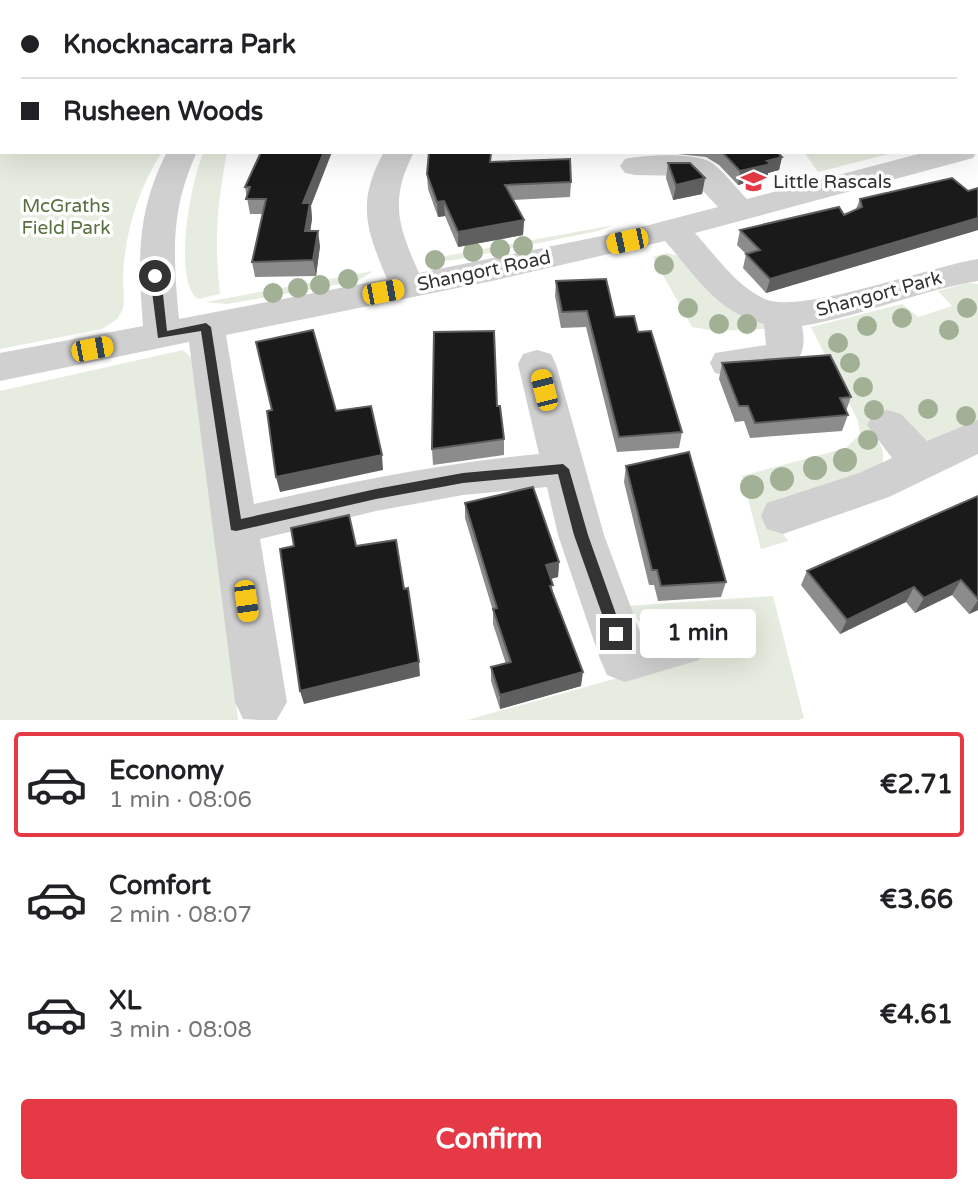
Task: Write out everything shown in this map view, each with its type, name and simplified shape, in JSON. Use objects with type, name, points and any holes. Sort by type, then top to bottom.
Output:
[{"type":"street","points":[[162,335],[155,276],[158,214],[165,187],[181,154]]},
{"type":"street","points":[[398,154],[382,194],[380,217],[408,287]]},
{"type":"street","name":"Shangort Road","points":[[0,367],[408,287],[673,230],[955,154]]},
{"type":"street","points":[[636,166],[688,166],[699,169],[741,212]]},
{"type":"street","name":"Shangort Park","points":[[673,230],[734,296],[754,309],[780,314],[818,310],[885,295],[958,272],[978,270]]},
{"type":"street","points":[[729,363],[760,360],[783,354],[786,339],[780,314]]},
{"type":"street","points":[[206,327],[261,702]]},
{"type":"street","points":[[537,364],[581,535],[625,659],[682,644]]},
{"type":"street","points":[[887,425],[922,463]]},
{"type":"street","points":[[783,516],[874,485],[978,436]]},
{"type":"street","points":[[236,526],[376,494],[463,478],[563,469]]},
{"type":"green space","name":"McGraths Field Park","points":[[0,154],[161,154],[134,211],[124,260],[124,305],[117,319],[102,329],[0,349]]},
{"type":"green space","points":[[203,154],[227,154],[218,223],[220,294],[198,299],[190,289],[185,251],[186,229]]},
{"type":"green space","points":[[805,154],[889,154],[818,172]]},
{"type":"green space","points":[[614,225],[598,231],[455,260],[434,262],[429,259]]},
{"type":"green space","points":[[667,253],[679,256],[739,314],[765,324],[765,329],[715,331],[692,327],[653,257]]},
{"type":"green space","points":[[373,271],[358,281],[227,304],[206,302]]},
{"type":"green space","points":[[967,283],[978,284],[978,425],[929,443],[868,423],[883,452],[879,470],[766,509],[788,541],[761,549],[742,476],[846,448],[860,434],[858,421],[811,327],[902,304],[918,317],[952,306],[938,291]]},
{"type":"green space","points":[[183,350],[200,367],[238,720],[0,720],[0,391]]},
{"type":"green space","points":[[773,596],[804,718],[468,720],[685,659],[685,636],[674,623],[638,621],[628,606]]},
{"type":"building","points":[[260,154],[323,154],[303,203],[310,203],[305,231],[318,231],[313,260],[252,262],[266,199],[246,199],[250,187],[245,187]]},
{"type":"building","points":[[429,154],[491,154],[490,162],[570,159],[571,182],[505,185],[524,220],[458,232],[444,201],[437,202],[427,174]]},
{"type":"building","points":[[724,154],[779,154],[782,157],[767,161],[771,164],[740,171]]},
{"type":"building","points":[[668,163],[690,163],[705,178],[676,185]]},
{"type":"building","points":[[952,178],[968,191],[978,188],[978,218],[770,279],[746,254],[760,250],[740,230],[839,207],[844,215],[862,207],[860,199]]},
{"type":"building","points":[[606,279],[615,317],[634,316],[638,332],[651,331],[682,432],[619,437],[587,311],[562,312],[556,281]]},
{"type":"building","points":[[313,330],[336,411],[371,406],[382,455],[276,477],[267,411],[272,410],[256,342]]},
{"type":"building","points":[[494,331],[497,406],[500,406],[504,439],[432,449],[434,332]]},
{"type":"building","points":[[830,355],[851,397],[840,398],[848,415],[755,423],[748,406],[739,406],[722,363]]},
{"type":"building","points":[[689,452],[726,582],[661,586],[657,570],[652,570],[626,466]]},
{"type":"building","points":[[533,487],[559,562],[546,565],[553,585],[550,586],[583,672],[500,695],[491,667],[511,662],[493,609],[497,608],[465,503]]},
{"type":"building","points":[[978,496],[978,599],[961,580],[924,598],[914,587],[847,620],[807,571]]},
{"type":"building","points":[[349,515],[356,546],[396,540],[404,589],[408,588],[419,662],[300,691],[280,549],[294,546],[291,528]]},
{"type":"place","name":"Little Rascals","points":[[753,182]]},
{"type":"route","points":[[155,276],[162,335],[206,327],[236,526],[376,494],[463,478],[563,469],[581,535],[616,634]]}]
